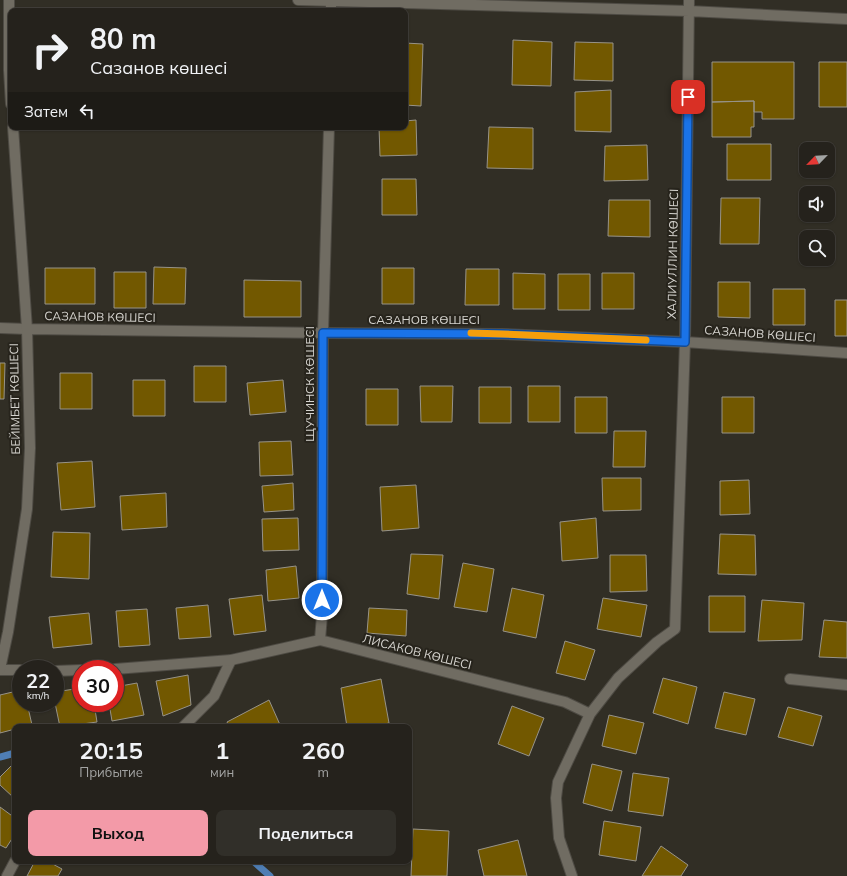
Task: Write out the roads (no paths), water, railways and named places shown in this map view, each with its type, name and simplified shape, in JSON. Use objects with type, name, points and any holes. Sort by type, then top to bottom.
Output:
[{"type":"street","points":[[298,0],[331,6],[689,11],[847,19]]},
{"type":"street","name":"ХАЛИУЛЛИН КӨШЕСІ","points":[[590,714],[618,678],[657,642],[675,629],[685,342],[689,0]]},
{"type":"street","name":"БЕЙІМБЕТ КӨШЕСІ","points":[[0,669],[8,632],[26,509],[30,448],[27,329],[13,130]]},
{"type":"street","name":"ЩУЧИНСК КӨШЕСІ","points":[[320,640],[322,616],[323,333],[329,130]]},
{"type":"street","name":"САЗАНОВ КӨШЕСІ","points":[[0,328],[502,334],[685,342],[847,353]]},
{"type":"street","name":"ЛИСАКОВ КӨШЕСІ","points":[[124,668],[230,660],[320,640],[565,702],[590,714]]},
{"type":"street","points":[[186,724],[214,696],[230,660]]},
{"type":"street","points":[[0,669],[12,670]]},
{"type":"street","points":[[790,679],[847,685]]},
{"type":"street","points":[[572,876],[559,838],[556,798],[558,782],[590,714]]},
{"type":"street","points":[[7,876],[13,864]]},
{"type":"waterway","points":[[0,757],[12,754]]},
{"type":"waterway","points":[[256,864],[270,876]]}]
